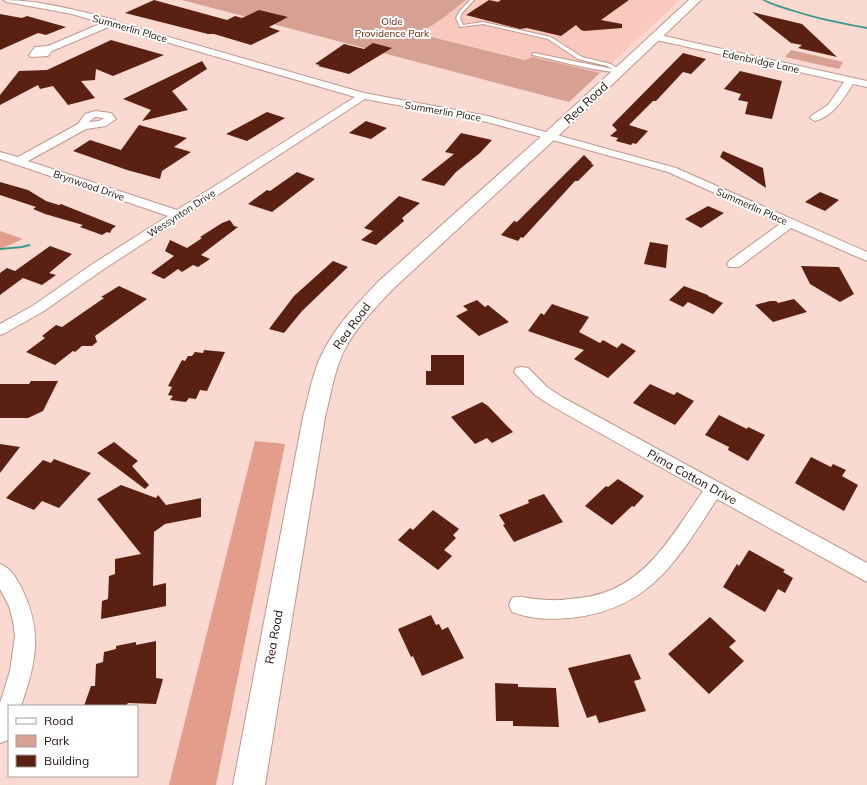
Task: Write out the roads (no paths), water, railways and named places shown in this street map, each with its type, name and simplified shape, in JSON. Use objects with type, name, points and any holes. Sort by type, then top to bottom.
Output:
[{"type":"main road","name":"Rea Road","points":[[249,785],[301,484],[314,418],[327,367],[334,350],[362,310],[386,285],[550,136],[695,0]]},
{"type":"street","name":"Summerlin Place","points":[[7,0],[73,12],[112,22],[363,96],[488,119],[672,170],[867,257]]},
{"type":"street","points":[[49,49],[112,22]]},
{"type":"street","name":"Edenbridge Lane","points":[[654,37],[867,84]]},
{"type":"street","points":[[815,118],[827,113],[834,107],[850,80]]},
{"type":"street","name":"Wessynton Drive","points":[[0,330],[44,304],[96,268],[363,96]]},
{"type":"street","points":[[19,162],[83,126]]},
{"type":"street","name":"Brynwood Drive","points":[[0,155],[178,215]]},
{"type":"street","points":[[734,264],[790,223]]},
{"type":"street","name":"Pima Cotton Drive","points":[[522,372],[556,402],[867,573]]},
{"type":"street","points":[[519,605],[544,610],[578,608],[600,604],[620,597],[644,582],[663,562],[714,489]]},
{"type":"street","points":[[0,573],[18,600],[24,620],[26,647],[19,682],[10,705]]},
{"type":"street","points":[[0,732],[8,710]]},
{"type":"lane","points":[[472,0],[460,13],[458,18],[462,26],[483,22],[550,38],[580,58],[609,65],[620,71]]},
{"type":"lane","points":[[534,54],[606,70],[620,71]]},
{"type":"waterway","points":[[763,0],[814,17],[867,28]]},
{"type":"waterway","points":[[0,249],[29,245]]},
{"type":"park label","name":"Olde Providence Park","points":[[392,26]]}]
